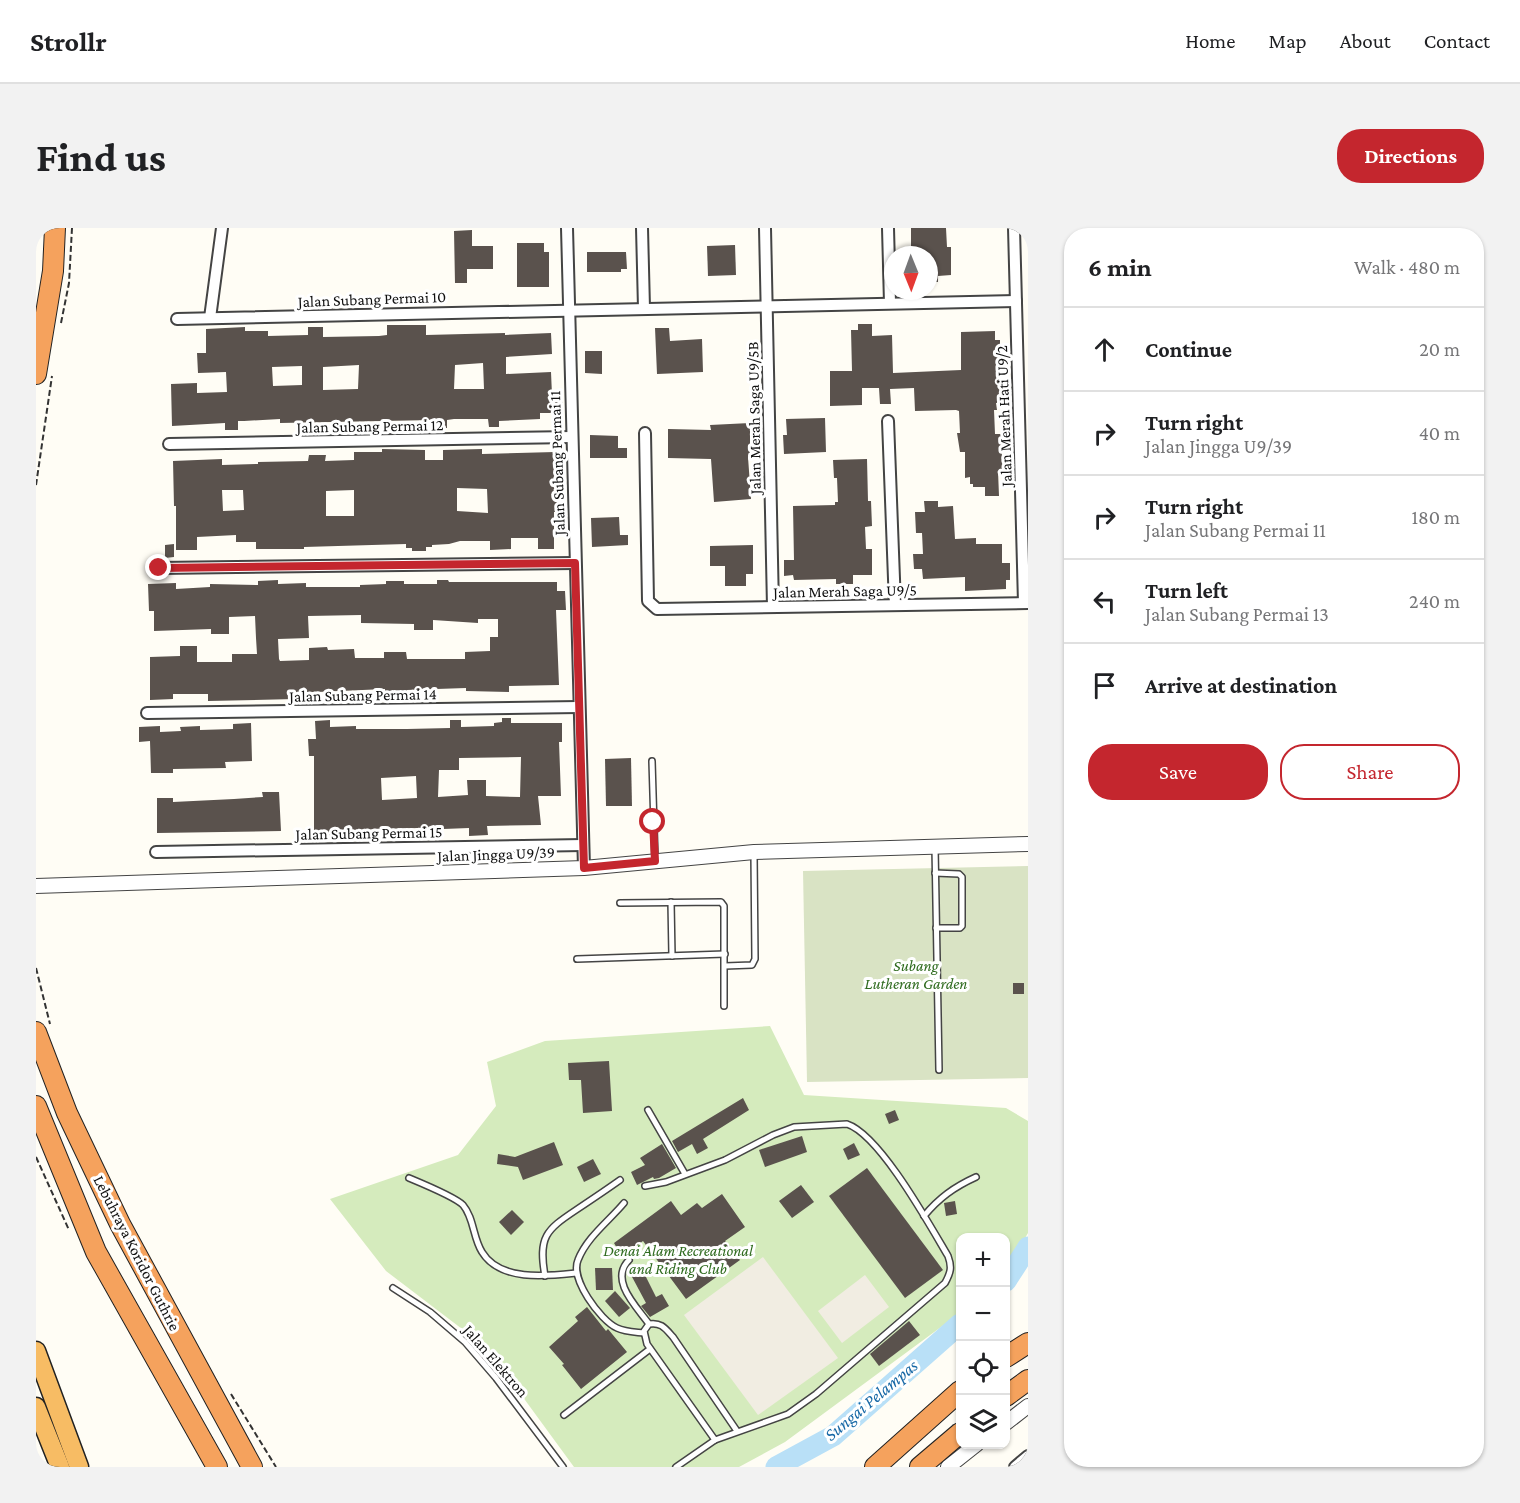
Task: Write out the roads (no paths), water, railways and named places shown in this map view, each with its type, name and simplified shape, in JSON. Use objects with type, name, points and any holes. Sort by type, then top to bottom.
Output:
[{"type":"highway","points":[[36,374],[53,271],[55,228]]},
{"type":"highway","name":"Lebuhraya Koridor Guthrie","points":[[44,1032],[67,1113],[120,1224],[252,1467]]},
{"type":"highway","name":"Lebuhraya Koridor Guthrie","points":[[36,1106],[96,1252],[217,1467]]},
{"type":"highway","points":[[1010,1354],[1028,1343]]},
{"type":"highway","points":[[36,1352],[79,1467]]},
{"type":"highway","points":[[1006,1395],[1028,1380]]},
{"type":"highway","points":[[875,1467],[956,1395]]},
{"type":"highway","points":[[36,1407],[60,1467]]},
{"type":"highway","points":[[920,1467],[956,1436]]},
{"type":"street","points":[[210,318],[222,228]]},
{"type":"street","name":"Jalan Subang Permai 11","points":[[567,228],[584,868]]},
{"type":"street","points":[[642,228],[644,308]]},
{"type":"street","name":"Jalan Merah Saga U9/5B","points":[[765,228],[773,607]]},
{"type":"street","points":[[888,228],[890,303]]},
{"type":"street","name":"Jalan Merah Hati U9/2","points":[[1014,228],[1026,603]]},
{"type":"street","name":"Jalan Subang Permai 10","points":[[177,319],[1016,301]]},
{"type":"street","points":[[888,421],[896,605]]},
{"type":"street","name":"Jalan Merah Saga U9/5","points":[[645,433],[648,601],[652,607],[662,610],[1026,603]]},
{"type":"street","name":"Jalan Subang Permai 12","points":[[169,444],[572,437]]},
{"type":"street","points":[[159,568],[575,563]]},
{"type":"street","name":"Jalan Subang Permai 14","points":[[147,713],[579,707]]},
{"type":"street","name":"Jalan Jingga U9/39","points":[[36,886],[584,868],[754,852],[1028,844]]},
{"type":"street","name":"Jalan Subang Permai 15","points":[[156,852],[583,845]]},
{"type":"street","points":[[1010,1388],[1028,1374]]},
{"type":"street","points":[[1010,1419],[1028,1406]]},
{"type":"street","points":[[910,1467],[956,1430]]},
{"type":"street","points":[[948,1467],[971,1449]]},
{"type":"street","points":[[1015,1467],[1028,1456]]},
{"type":"lane","points":[[652,761],[655,861]]},
{"type":"lane","points":[[935,847],[939,1070]]},
{"type":"lane","points":[[725,966],[752,966],[755,959],[754,852]]},
{"type":"lane","points":[[935,873],[959,874],[962,877],[962,926],[960,928],[936,928]]},
{"type":"lane","points":[[671,902],[672,956]]},
{"type":"lane","points":[[620,903],[722,902],[725,954],[724,1006]]},
{"type":"lane","points":[[577,959],[725,954]]},
{"type":"lane","points":[[648,1110],[685,1174]]},
{"type":"lane","points":[[645,1186],[666,1182],[725,1160],[773,1134],[794,1127],[847,1124],[867,1136],[900,1178],[951,1264],[951,1272],[945,1283],[816,1394],[788,1414],[715,1440],[676,1467]]},
{"type":"lane","points":[[924,1216],[937,1200],[957,1185],[976,1177]]},
{"type":"lane","points":[[409,1178],[462,1204],[469,1216],[482,1252],[493,1264],[537,1277],[576,1273]]},
{"type":"lane","points":[[546,1276],[542,1258],[543,1248],[553,1226],[620,1180]]},
{"type":"lane","points":[[624,1203],[604,1223],[581,1254],[576,1262],[576,1273],[598,1312],[607,1321],[618,1328],[644,1333]]},
{"type":"lane","points":[[629,1260],[623,1269],[622,1282],[649,1324]]},
{"type":"lane","name":"Jalan Elektron","points":[[393,1288],[429,1312],[465,1342],[496,1378],[562,1467]]},
{"type":"lane","points":[[649,1324],[663,1325],[673,1337],[737,1431]]},
{"type":"lane","points":[[644,1333],[649,1324]]},
{"type":"lane","points":[[644,1333],[651,1348],[715,1440]]},
{"type":"lane","points":[[564,1415],[651,1348]]},
{"type":"waterway","name":"Sungai Pelampas","points":[[1010,1275],[1028,1247]]},
{"type":"waterway","name":"Sungai Pelampas","points":[[776,1467],[833,1436],[956,1328]]},
{"type":"park label","name":"Subang Lutheran Garden","points":[[916,974]]},
{"type":"park label","name":"Denai Alam Recreational and Riding Club","points":[[678,1259]]}]
